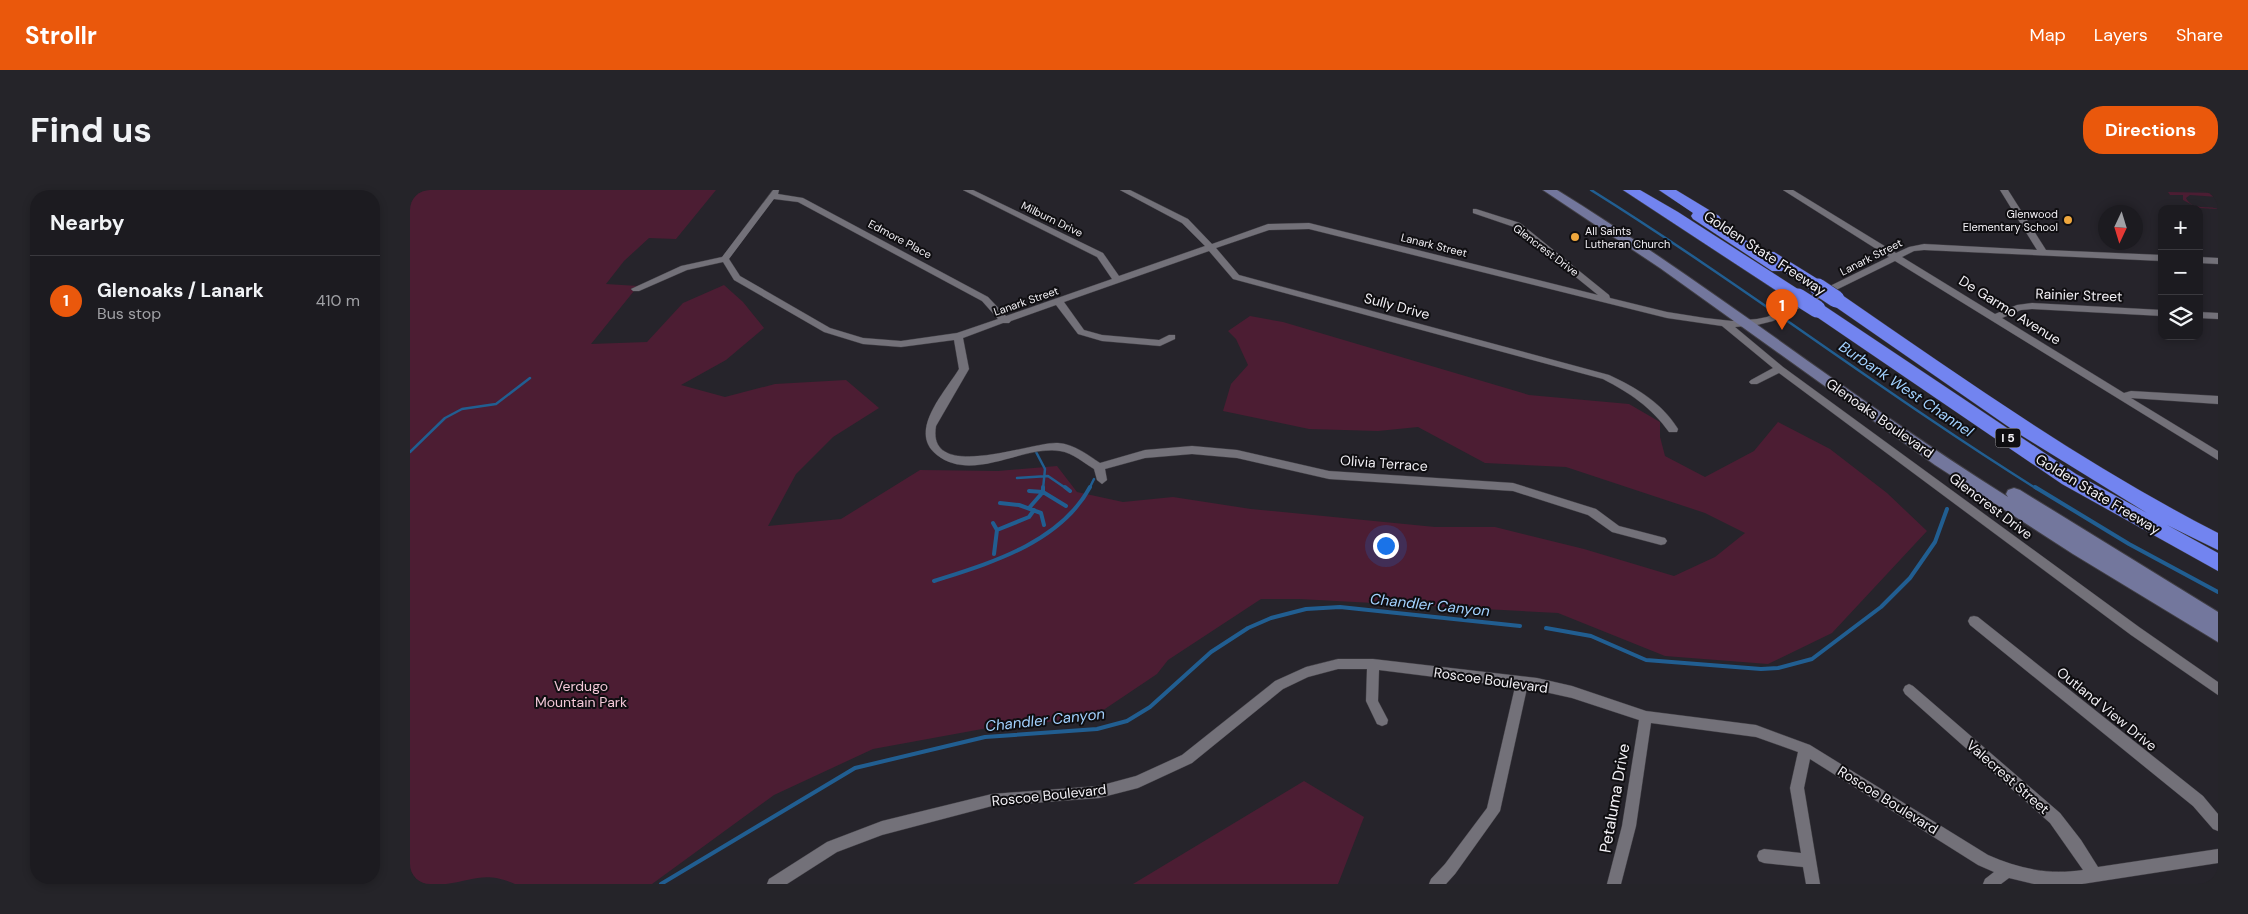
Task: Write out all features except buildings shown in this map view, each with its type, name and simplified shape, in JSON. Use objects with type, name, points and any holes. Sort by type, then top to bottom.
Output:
[{"type":"highway","name":"Golden State Freeway","points":[[1630,190],[1808,292]]},
{"type":"highway","points":[[1642,190],[1808,292]]},
{"type":"highway","points":[[1655,190],[1729,235],[1808,292]]},
{"type":"highway","name":"Golden State Freeway","points":[[1666,190],[2069,479],[2216,555]]},
{"type":"main road","name":"Glenoaks Boulevard","points":[[1549,190],[1758,321],[1906,437],[2045,528],[2218,635]]},
{"type":"main road","name":"Glenoaks Boulevard","points":[[1565,190],[1650,244],[1915,431],[2054,520],[2218,621]]},
{"type":"street","name":"Milburn Drive","points":[[967,190],[1100,255],[1117,280]]},
{"type":"street","name":"Sully Drive","points":[[1124,190],[1185,222],[1210,247],[1236,278],[1606,377],[1635,391],[1648,401],[1662,412],[1673,429]]},
{"type":"street","name":"De Garmo Avenue","points":[[1787,190],[1996,317],[2218,456]]},
{"type":"street","points":[[2004,190],[2043,252]]},
{"type":"street","points":[[636,289],[684,268],[725,260],[775,193]]},
{"type":"street","name":"Edmore Place","points":[[775,193],[800,200],[985,299],[1006,321]]},
{"type":"street","name":"Glencrest Drive","points":[[1476,211],[1517,225],[1610,300]]},
{"type":"street","name":"Lanark Street","points":[[725,260],[738,278],[813,323],[840,335],[863,341],[901,344],[958,336],[1006,321],[1117,280],[1268,228],[1309,226],[1667,315],[1725,324],[1758,321],[1786,312],[1912,249],[1924,246],[2158,258]]},
{"type":"street","points":[[2203,260],[2218,261]]},
{"type":"street","points":[[1058,302],[1081,332],[1102,338],[1160,343],[1172,337]]},
{"type":"street","name":"Rainier Street","points":[[1996,317],[2020,307],[2032,306],[2158,313]]},
{"type":"street","points":[[2203,315],[2218,316]]},
{"type":"street","name":"Glencrest Drive","points":[[1725,324],[1780,369],[2135,631],[2218,689]]},
{"type":"street","points":[[958,336],[964,369],[931,426],[930,437],[936,449],[954,459],[976,461],[1057,447],[1079,454],[1099,467],[1102,480]]},
{"type":"street","points":[[1754,382],[1780,369]]},
{"type":"street","points":[[2124,397],[2131,394],[2218,400]]},
{"type":"street","name":"Olivia Terrace","points":[[1099,467],[1145,454],[1192,450],[1237,454],[1329,475],[1513,487],[1592,512],[1616,529],[1661,541]]},
{"type":"street","name":"Outland View Drive","points":[[1974,621],[2198,801],[2218,824]]},
{"type":"street","name":"Roscoe Boulevard","points":[[774,884],[832,847],[882,828],[992,800],[1098,792],[1138,782],[1187,759],[1279,685],[1306,672],[1338,664],[1373,664],[1522,682],[1572,692],[1646,718],[1756,731],[1805,749],[1983,860],[2006,870],[2038,879],[2062,880],[2218,856]]},
{"type":"street","points":[[1373,664],[1372,702],[1382,720]]},
{"type":"street","points":[[1436,884],[1450,869],[1493,811],[1522,682]]},
{"type":"street","name":"Valecrest Street","points":[[1909,690],[2055,818],[2076,845],[2095,875]]},
{"type":"street","name":"Petaluma Drive","points":[[1614,884],[1629,826],[1646,718]]},
{"type":"street","points":[[1805,749],[1797,788],[1813,884]]},
{"type":"street","points":[[1764,856],[1809,861]]},
{"type":"street","points":[[1990,884],[2006,870]]},
{"type":"green space","name":"Verdugo Mountain Park","points":[[410,190],[716,190],[676,239],[649,238],[624,261],[606,284],[638,286],[591,344],[647,342],[683,303],[724,285],[743,302],[764,328],[726,360],[681,385],[725,397],[775,384],[846,380],[879,408],[833,437],[796,474],[768,526],[841,519],[920,470],[998,471],[1057,466],[1077,492],[1123,502],[1173,497],[1251,509],[1435,527],[1495,527],[1584,549],[1674,576],[1715,557],[1745,533],[1705,513],[1566,467],[1485,463],[1418,427],[1378,431],[1309,429],[1223,411],[1231,384],[1248,365],[1236,339],[1228,331],[1250,316],[1283,322],[1529,395],[1629,404],[1660,422],[1660,437],[1665,456],[1705,477],[1754,451],[1778,422],[1830,449],[1887,493],[1927,531],[1832,633],[1768,664],[1665,656],[1558,613],[1299,599],[1261,599],[1168,660],[1157,674],[1090,719],[1004,725],[873,749],[774,795],[652,884],[515,884],[488,877],[446,884],[410,884]]},
{"type":"green space","points":[[2168,192],[2218,193],[2218,197],[2190,195],[2186,198],[2192,205],[2183,200],[2183,195],[2170,195]]},
{"type":"green space","points":[[1304,781],[1364,817],[1338,884],[1133,884]]},
{"type":"waterway","name":"Burbank West Channel","points":[[1591,190],[1648,226],[1925,416],[2037,489]]},
{"type":"waterway","points":[[410,452],[445,418],[462,409],[496,404],[530,378]]},
{"type":"waterway","points":[[1035,450],[1045,469],[1044,476]]},
{"type":"waterway","points":[[1017,478],[1044,476]]},
{"type":"waterway","points":[[1043,489],[1044,476]]},
{"type":"waterway","points":[[1044,476],[1048,476],[1067,489]]},
{"type":"waterway","points":[[1090,487],[1094,479]]},
{"type":"waterway","points":[[1065,487],[1070,491]]},
{"type":"waterway","points":[[934,581],[978,567],[1042,537],[1061,523],[1077,506],[1090,487]]},
{"type":"waterway","name":"Burbank West Channel","points":[[2035,487],[2129,544],[2218,592]]},
{"type":"waterway","points":[[1029,491],[1043,492]]},
{"type":"waterway","points":[[1029,508],[1043,492]]},
{"type":"waterway","points":[[1043,492],[1066,506]]},
{"type":"waterway","points":[[1000,503],[1019,505],[1034,510]]},
{"type":"waterway","name":"Chandler Canyon","points":[[1546,628],[1591,636],[1646,660],[1761,669],[1778,668],[1812,659],[1881,607],[1910,578],[1935,542],[1947,509]]},
{"type":"waterway","points":[[997,530],[1029,517],[1034,510]]},
{"type":"waterway","points":[[1034,510],[1041,513],[1044,525]]},
{"type":"waterway","points":[[993,523],[997,530]]},
{"type":"waterway","points":[[994,554],[997,530]]},
{"type":"waterway","name":"Chandler Canyon","points":[[661,884],[855,768],[985,737],[1097,729],[1127,721],[1150,707],[1211,652],[1248,628],[1271,618],[1306,609],[1340,607],[1520,626]]},
{"type":"place","name":"Glenwood Elementary School","points":[[2068,220]]},
{"type":"place","name":"All Saints Lutheran Church","points":[[1575,237]]},
{"type":"place","name":"Glenoaks / Lanark","points":[[1782,330]]}]
